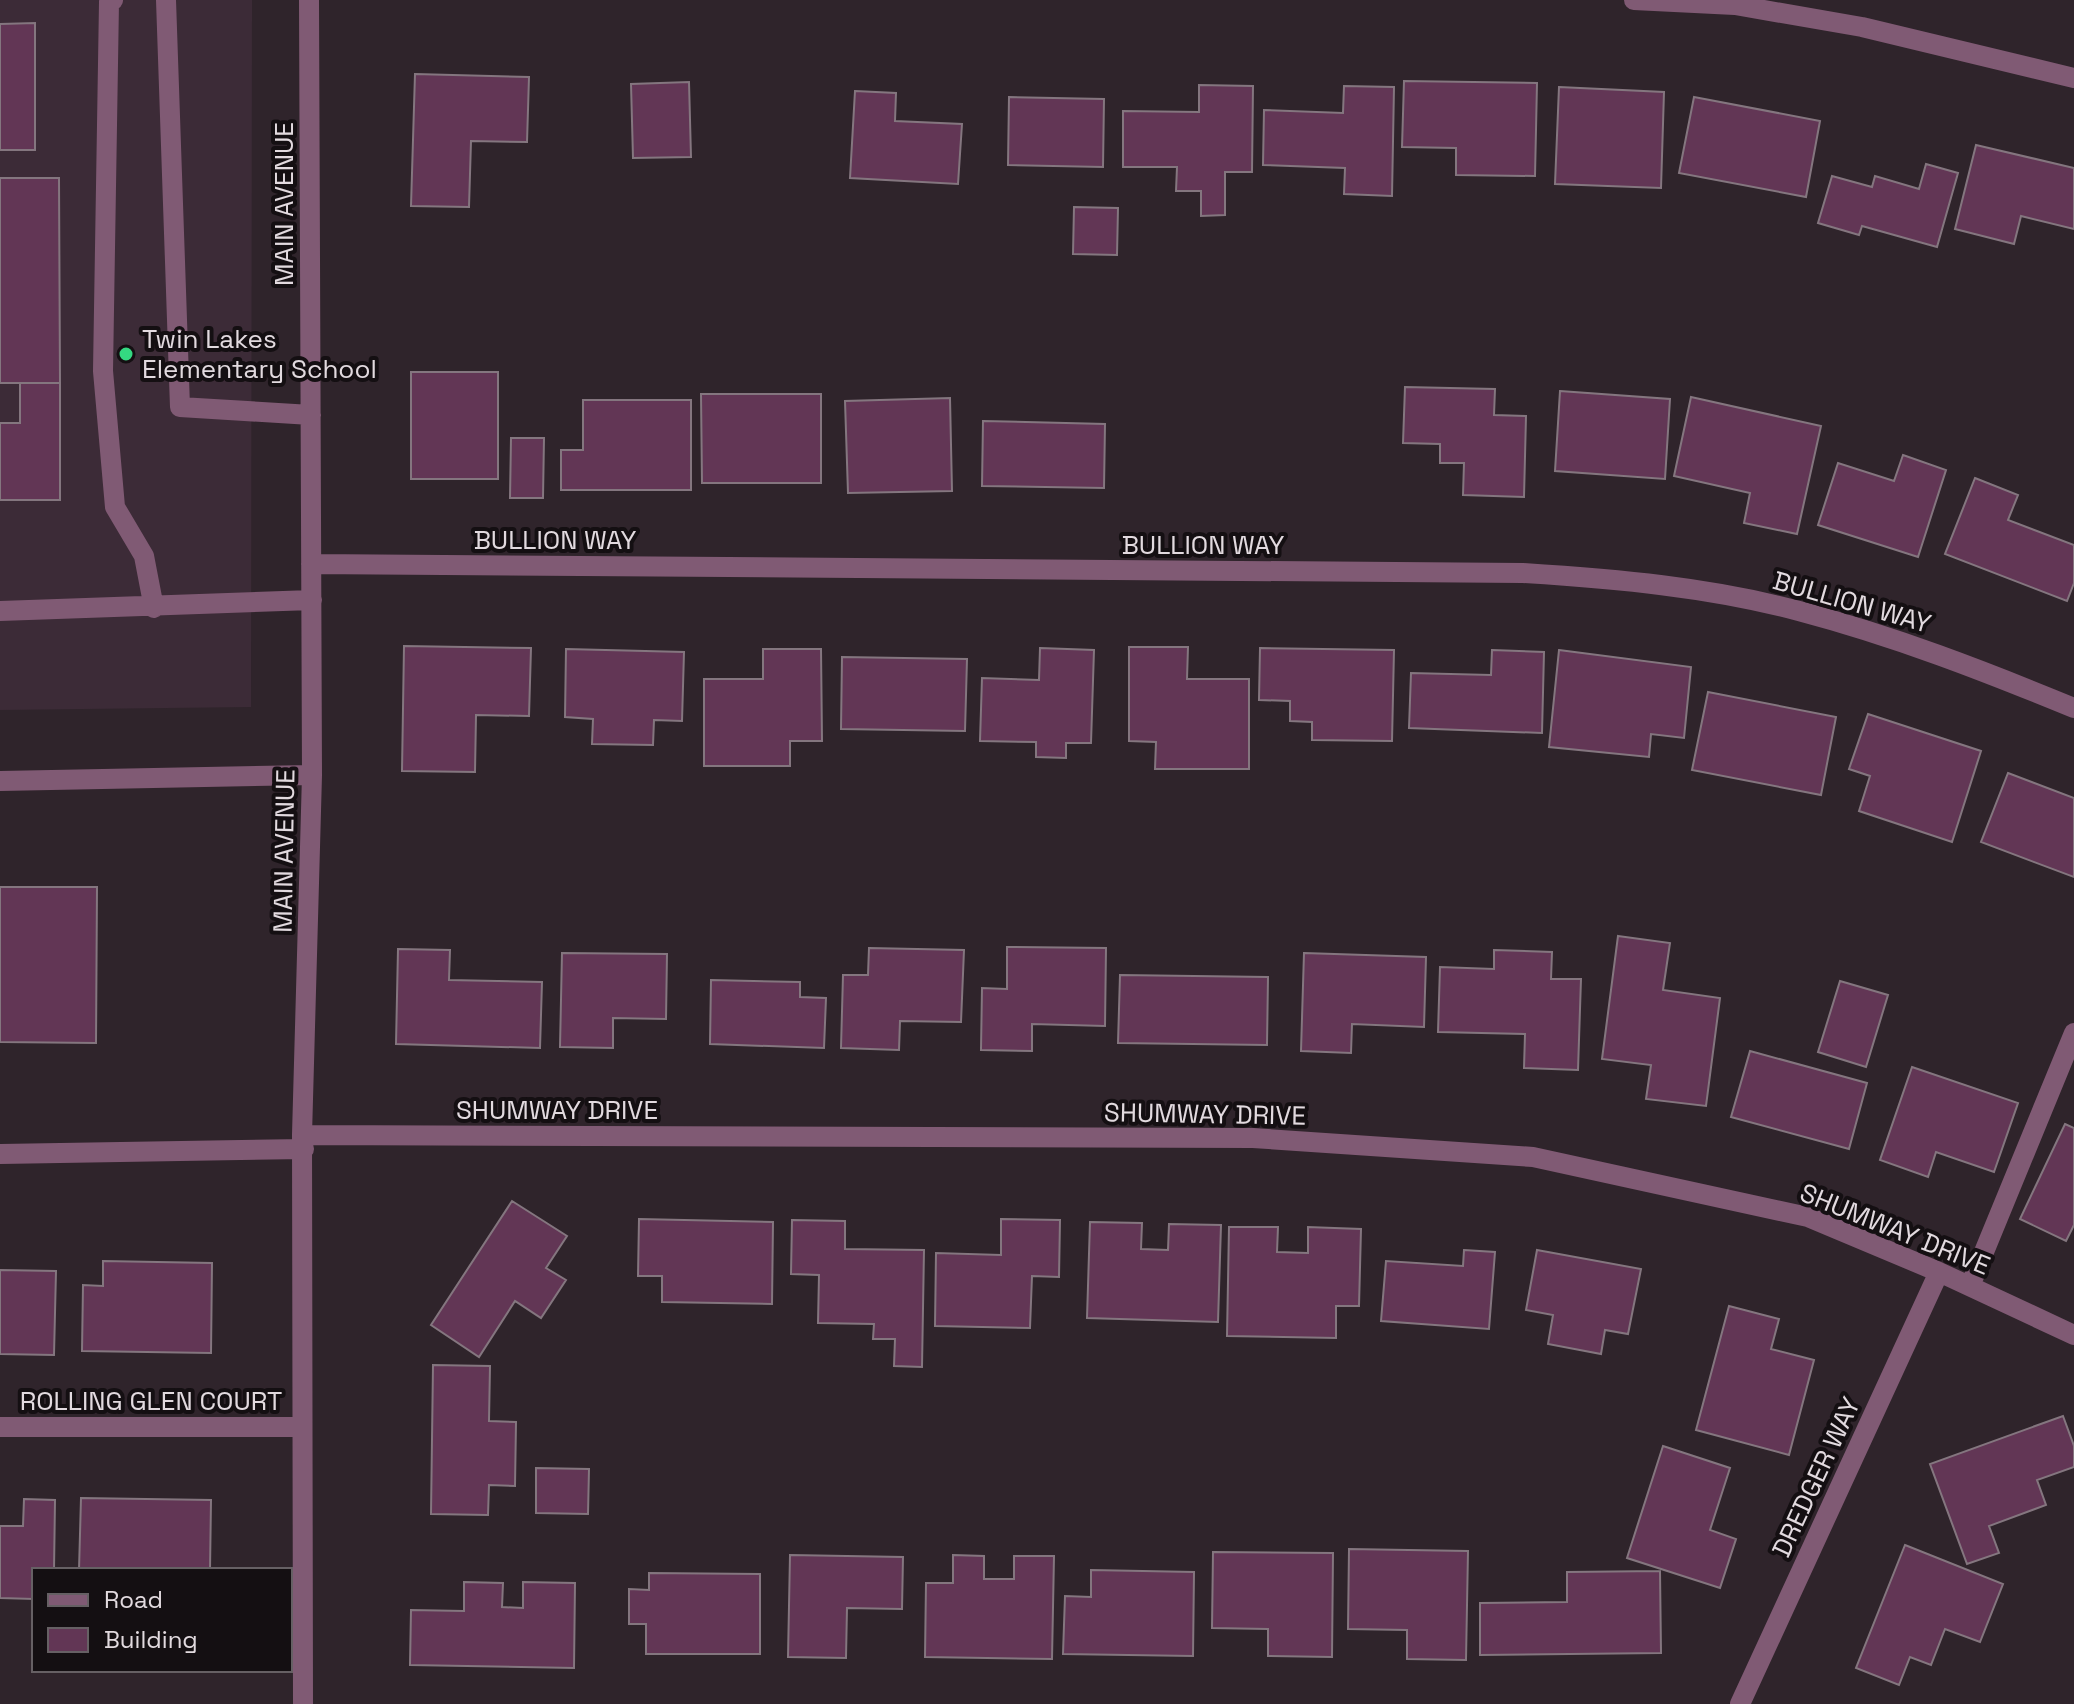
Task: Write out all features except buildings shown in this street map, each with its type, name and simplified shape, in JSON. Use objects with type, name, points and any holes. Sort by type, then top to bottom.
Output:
[{"type":"street","points":[[113,0],[109,2],[103,371],[115,507],[144,556],[154,608]]},
{"type":"street","points":[[166,0],[180,407],[311,415]]},
{"type":"street","name":"MAIN AVENUE","points":[[303,1704],[303,1142],[312,775],[309,0]]},
{"type":"street","points":[[1634,0],[1735,5],[1862,27],[2074,78]]},
{"type":"street","name":"BULLION WAY","points":[[311,564],[1523,573],[1615,579],[1706,591],[1796,610],[1957,661],[2074,708]]},
{"type":"street","points":[[0,611],[154,608],[312,600]]},
{"type":"street","points":[[0,781],[312,775]]},
{"type":"street","points":[[1970,1286],[2074,1033]]},
{"type":"street","name":"SHUMWAY DRIVE","points":[[0,1154],[303,1142],[1253,1138],[1533,1157],[1808,1217],[1939,1272],[2074,1335]]},
{"type":"street","name":"DREDGER WAY","points":[[1740,1704],[1939,1272]]},
{"type":"street","name":"ROLLING GLEN COURT","points":[[0,1427],[301,1427]]},
{"type":"shaded area","name":"Twin Lakes Elementary School","points":[[0,0],[252,0],[251,707],[0,710]]},
{"type":"place","name":"Twin Lakes Elementary School","points":[[126,354]]}]
